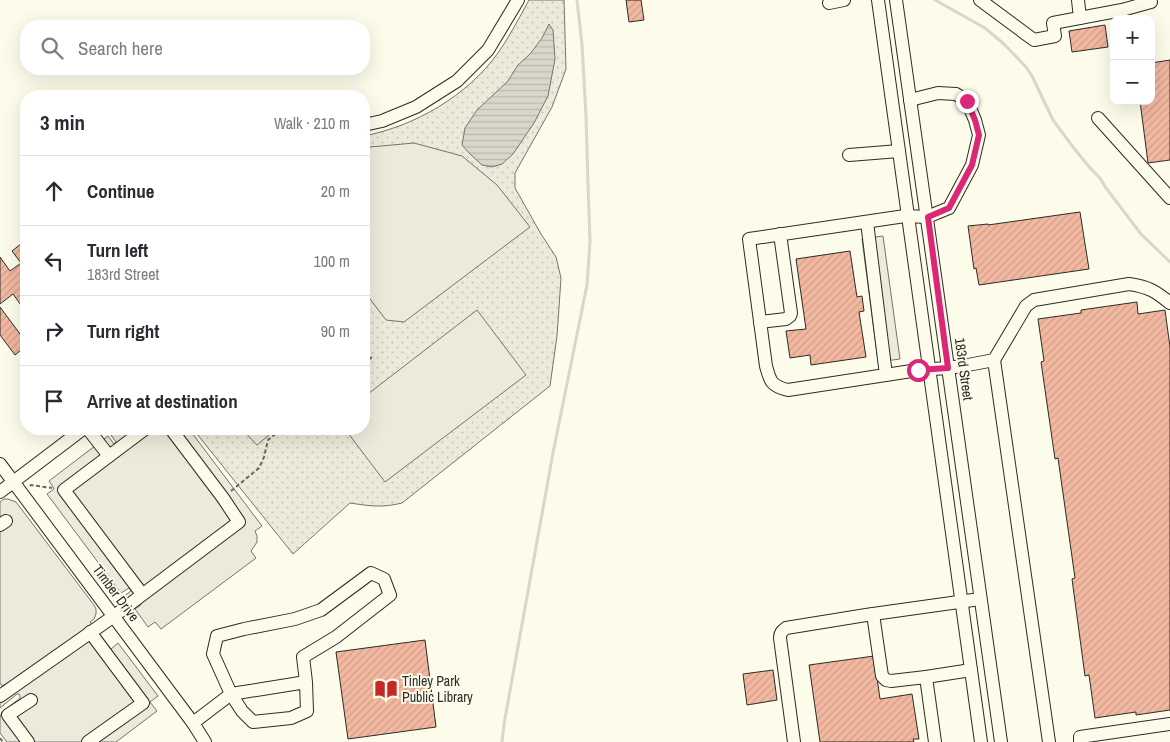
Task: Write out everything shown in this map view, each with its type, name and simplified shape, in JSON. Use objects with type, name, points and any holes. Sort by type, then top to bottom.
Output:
[{"type":"street","points":[[370,124],[382,121],[416,107],[457,81],[488,50],[518,0]]},
{"type":"street","points":[[830,3],[844,0]]},
{"type":"street","points":[[878,0],[981,742]]},
{"type":"street","name":"183rd Street","points":[[896,0],[1001,742]]},
{"type":"street","points":[[980,0],[1034,40],[1055,36],[1053,23],[1122,10],[1151,2]]},
{"type":"street","points":[[1078,0],[1080,18]]},
{"type":"street","points":[[910,100],[938,93],[956,94],[967,101],[979,135],[972,165],[949,208],[928,217],[908,216],[749,239],[766,366],[770,380],[777,387],[788,390],[886,374],[948,368],[994,360]]},
{"type":"street","points":[[1098,118],[1170,198]]},
{"type":"street","points":[[849,156],[899,151]]},
{"type":"street","points":[[867,222],[886,374]]},
{"type":"street","points":[[760,322],[786,319],[791,313],[780,234]]},
{"type":"street","points":[[1049,742],[994,360],[1026,306],[1034,300],[1129,284],[1144,286],[1156,292],[1170,303]]},
{"type":"street","points":[[0,492],[74,435]]},
{"type":"street","points":[[93,435],[109,456]]},
{"type":"street","points":[[137,435],[64,490],[142,594]]},
{"type":"street","points":[[0,696],[114,616],[239,522],[176,435]]},
{"type":"street","name":"Timber Drive","points":[[0,464],[193,723],[205,742]]},
{"type":"street","points":[[371,573],[384,579],[390,595],[336,637],[303,657],[306,682],[307,711],[291,718],[253,722],[242,711],[231,694],[212,654],[217,636],[295,619],[321,610],[371,573]]},
{"type":"street","points":[[794,742],[780,638],[780,634],[786,628],[980,599]]},
{"type":"street","points":[[872,614],[882,676],[886,680],[892,681],[971,670]]},
{"type":"street","points":[[88,742],[143,703],[90,632]]},
{"type":"street","points":[[926,677],[935,742]]},
{"type":"street","points":[[193,723],[231,694],[306,682]]},
{"type":"street","points":[[28,742],[8,715],[31,700]]},
{"type":"street","points":[[1080,742],[1080,736],[1170,724]]},
{"type":"path","points":[[223,498],[259,468],[268,440],[274,435]]},
{"type":"path","points":[[0,738],[3,742]]},
{"type":"shaded area","points":[[529,0],[564,0],[566,69],[552,107],[515,173],[515,188],[556,257],[561,278],[557,336],[550,386],[402,503],[376,506],[350,503],[293,554],[198,435],[370,435],[370,134],[421,117],[455,96],[485,69],[510,34]]},
{"type":"shaded area","points":[[549,24],[553,30],[555,59],[548,96],[534,123],[513,154],[502,164],[492,167],[482,165],[462,145],[465,128],[477,110],[508,81],[518,65],[530,54],[542,38]]},
{"type":"shaded area","points":[[414,143],[462,156],[497,185],[530,227],[404,322],[386,320],[370,299],[370,147]]},
{"type":"shaded area","points":[[883,236],[900,359],[878,362],[862,239]]},
{"type":"shaded area","points":[[477,310],[526,375],[385,482],[350,435],[370,435],[370,392]]},
{"type":"shaded area","points":[[111,435],[194,435],[262,526],[255,531],[257,542],[251,551],[256,558],[161,629],[155,622],[148,627],[135,609],[141,605],[140,602],[132,608],[123,597],[131,591],[129,588],[121,593],[47,494],[54,489],[49,481],[108,436],[114,444],[116,442]]},
{"type":"shaded area","points":[[248,435],[269,435],[257,445]]},
{"type":"shaded area","points":[[4,499],[16,502],[94,605],[96,614],[90,622],[111,649],[118,643],[158,696],[150,702],[157,711],[116,742],[7,742],[0,733],[0,717],[2,712],[20,698],[19,694],[17,694],[0,708],[0,693],[10,682],[2,686],[0,683],[0,502]]},
{"type":"building","points":[[626,0],[641,0],[644,20],[629,22]]},
{"type":"building","points":[[1105,25],[1108,47],[1072,52],[1069,31]]},
{"type":"building","points":[[1170,60],[1170,160],[1148,163],[1141,105],[1155,105],[1155,62]]},
{"type":"building","points":[[1080,212],[1089,269],[979,285],[976,268],[974,269],[968,226]]},
{"type":"building","points":[[20,245],[20,262],[12,251]]},
{"type":"building","points":[[850,251],[857,297],[862,296],[864,311],[859,312],[866,357],[811,365],[810,355],[790,358],[786,331],[806,329],[796,259]]},
{"type":"building","points":[[0,257],[10,271],[20,264],[20,304],[13,294],[0,304]]},
{"type":"building","points":[[1137,302],[1138,314],[1165,310],[1170,347],[1170,710],[1136,715],[1136,712],[1095,718],[1089,675],[1085,676],[1072,579],[1075,578],[1058,458],[1055,459],[1041,362],[1044,361],[1038,319],[1081,313],[1081,310]]},
{"type":"building","points":[[0,307],[20,334],[20,351],[15,355],[0,335]]},
{"type":"building","name":"Tinley Park Public Library","points":[[425,640],[436,727],[348,739],[336,652]]},
{"type":"building","points":[[874,656],[880,699],[912,694],[919,739],[913,739],[914,742],[820,742],[809,665]]},
{"type":"building","points":[[773,670],[777,700],[747,705],[743,674]]},
{"type":"waterway","points":[[502,742],[553,453],[587,285],[590,241],[586,116],[582,45],[577,0]]},
{"type":"waterway","points":[[935,0],[985,28],[1026,67],[1053,120],[1100,178],[1141,234],[1170,262]]},
{"type":"place","name":"Tinley Park Public Library","points":[[386,689]]},
{"type":"route","points":[[918,370],[948,368],[928,217],[949,208],[972,165],[979,135],[967,101]]}]
